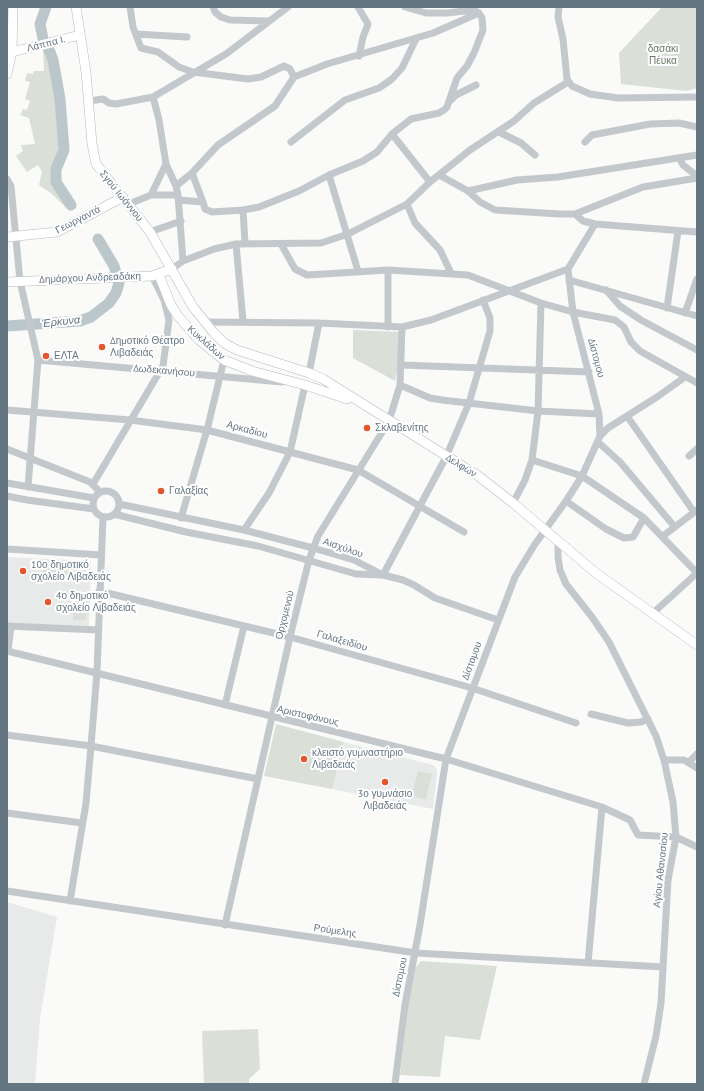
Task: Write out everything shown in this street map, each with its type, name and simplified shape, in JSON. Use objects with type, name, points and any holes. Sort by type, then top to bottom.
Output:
[{"type":"main road","points":[[7,74],[8,63],[12,52],[12,7]]},
{"type":"main road","name":"Σγού Ιωάννου","points":[[76,7],[89,101],[92,144],[96,164],[102,174],[126,201],[150,232],[193,307],[204,322]]},
{"type":"main road","name":"Λάππα Ι.","points":[[12,52],[80,35]]},
{"type":"main road","name":"Γεωργαντά","points":[[11,237],[57,232],[126,201]]},
{"type":"main road","name":"Δημάρχου Ανδρεαδάκη","points":[[7,282],[102,277],[139,277],[155,275],[172,269]]},
{"type":"main road","name":"Κυκλάδων","points":[[155,275],[178,316],[199,340],[224,360],[252,371],[305,385]]},
{"type":"main road","points":[[169,320],[178,316]]},
{"type":"main road","name":"Δελφών","points":[[204,322],[224,342],[237,350],[309,373],[322,379],[477,475],[513,503],[596,573],[697,645]]},
{"type":"main road","points":[[305,385],[359,403]]},
{"type":"street","points":[[130,7],[133,27],[140,48],[158,52],[179,67],[193,72],[248,79],[261,77],[284,66],[290,69],[294,77]]},
{"type":"street","points":[[213,7],[215,12],[220,17],[230,20],[268,21]]},
{"type":"street","points":[[89,101],[103,99],[109,103],[116,104],[153,97],[193,72],[226,54],[288,7]]},
{"type":"street","points":[[358,7],[368,24],[363,37],[359,56]]},
{"type":"street","points":[[406,7],[426,13],[447,14],[471,10],[479,13],[482,18],[483,30],[467,66],[457,78],[449,102]]},
{"type":"street","points":[[559,7],[558,17],[563,38],[568,82],[579,90],[590,94],[618,98],[697,97]]},
{"type":"street","points":[[176,186],[192,173],[218,145],[275,106],[294,77],[327,64],[416,39],[479,13]]},
{"type":"street","points":[[136,34],[187,37]]},
{"type":"street","points":[[291,142],[345,100],[380,88],[392,79],[402,68],[416,39]]},
{"type":"street","points":[[172,269],[183,261],[214,249],[236,244],[320,243],[348,234],[407,204],[430,182],[470,150],[514,121],[534,103],[568,82]]},
{"type":"street","points":[[192,173],[208,211],[243,210],[259,207],[299,192],[329,175],[362,161],[377,152],[392,134],[411,119],[444,110],[456,95],[476,85]]},
{"type":"street","points":[[153,97],[159,120],[166,164],[176,186],[181,221],[183,261]]},
{"type":"street","points":[[585,142],[592,135],[650,124],[679,123],[697,127]]},
{"type":"street","points":[[498,132],[521,144],[536,155]]},
{"type":"street","points":[[392,134],[430,182]]},
{"type":"street","points":[[468,191],[517,180],[558,177],[697,155]]},
{"type":"street","points":[[679,158],[683,165],[697,177]]},
{"type":"street","points":[[151,195],[166,164]]},
{"type":"street","points":[[329,175],[358,271]]},
{"type":"street","points":[[439,175],[468,191],[480,202],[495,210],[560,214],[575,214],[643,187],[697,177]]},
{"type":"street","points":[[7,179],[11,186],[12,198],[11,237],[38,360],[32,459],[28,487]]},
{"type":"street","points":[[126,201],[151,195],[203,202]]},
{"type":"street","points":[[407,204],[416,223],[440,250],[451,273]]},
{"type":"street","points":[[243,210],[245,243]]},
{"type":"street","points":[[575,214],[583,221],[595,224],[697,232]]},
{"type":"street","points":[[150,232],[181,221]]},
{"type":"street","points":[[204,322],[243,321],[402,327],[431,320],[568,269],[595,224]]},
{"type":"street","points":[[667,308],[678,231]]},
{"type":"street","points":[[236,244],[243,321]]},
{"type":"street","points":[[280,244],[295,269],[306,275],[388,270],[451,273],[468,276],[541,303],[573,312],[615,320],[624,327],[631,342],[640,351],[697,383]]},
{"type":"street","name":"Δίστομου","points":[[396,1084],[405,1005],[416,953],[446,759],[515,577],[535,544],[582,476],[599,439],[599,414],[573,312],[568,269]]},
{"type":"street","points":[[388,270],[388,327]]},
{"type":"street","points":[[95,481],[130,420],[162,370],[169,320],[155,275]]},
{"type":"street","points":[[685,313],[697,279]]},
{"type":"street","points":[[569,280],[697,316]]},
{"type":"street","points":[[606,290],[625,310],[660,331],[697,350]]},
{"type":"street","points":[[483,300],[490,318],[491,326],[470,403],[446,457],[419,505],[383,575],[403,580],[435,598],[498,620]]},
{"type":"street","points":[[513,503],[525,480],[532,460],[538,411],[541,303]]},
{"type":"street","points":[[309,373],[319,323]]},
{"type":"street","name":"Ορχομενού","points":[[225,925],[290,637],[309,560],[318,536],[389,421],[400,385],[402,365],[402,327]]},
{"type":"street","name":"Δωδεκανήσου","points":[[38,360],[282,382],[289,380]]},
{"type":"street","points":[[181,518],[207,430],[224,360]]},
{"type":"street","points":[[402,365],[589,372]]},
{"type":"street","points":[[674,526],[599,439],[608,428],[685,376]]},
{"type":"street","points":[[244,530],[269,493],[290,452],[305,385]]},
{"type":"street","points":[[400,385],[430,398],[538,411],[599,414]]},
{"type":"street","name":"Αρκαδίου","points":[[7,410],[130,420],[207,430],[358,470],[464,532]]},
{"type":"street","points":[[627,416],[696,511],[662,536]]},
{"type":"street","points":[[7,449],[95,481],[102,491],[115,494],[119,504],[114,514],[103,516],[99,515],[94,508],[94,498],[102,491]]},
{"type":"street","points":[[689,456],[697,449]]},
{"type":"street","points":[[532,460],[582,476],[644,518],[697,573],[652,614]]},
{"type":"street","points":[[7,483],[94,498]]},
{"type":"street","points":[[7,496],[27,500],[94,508]]},
{"type":"street","points":[[566,501],[606,529],[624,538],[633,537],[644,518]]},
{"type":"street","name":"Αισχύλου","points":[[119,504],[244,530],[313,548],[354,560],[383,575]]},
{"type":"street","name":"Αισχύλου","points":[[114,514],[186,532],[258,546],[356,574],[383,575]]},
{"type":"street","points":[[70,901],[82,823],[91,746],[103,516]]},
{"type":"street","name":"Αγίου Αθανασίου","points":[[558,542],[560,570],[566,584],[592,617],[609,642],[648,719],[664,760],[673,802],[676,837],[668,880],[661,1003],[656,1036],[644,1084]]},
{"type":"street","points":[[7,549],[101,554]]},
{"type":"street","name":"Γαλαξειδίου","points":[[99,591],[290,637],[472,688],[576,723]]},
{"type":"street","points":[[8,651],[9,626],[98,630]]},
{"type":"street","points":[[225,705],[244,626]]},
{"type":"street","name":"Αριστοφάνους","points":[[8,651],[96,672],[272,718],[446,759],[602,807],[630,820],[638,834],[676,837]]},
{"type":"street","points":[[591,714],[628,723],[641,722],[648,719]]},
{"type":"street","points":[[7,735],[91,746],[258,780]]},
{"type":"street","points":[[690,762],[697,754]]},
{"type":"street","points":[[664,760],[676,759],[690,762],[697,768]]},
{"type":"street","points":[[588,963],[602,807]]},
{"type":"street","points":[[7,812],[82,823]]},
{"type":"street","points":[[676,837],[697,847]]},
{"type":"street","name":"Ρούμελης","points":[[7,891],[416,953],[663,967]]},
{"type":"shaded area","name":"4ο δημοτικό σχολείο Λιβαδειάς","points":[[7,557],[91,561],[89,628],[7,624]]},
{"type":"shaded area","name":"3ο γυμνάσιο Λιβαδειάς","points":[[344,742],[433,765],[436,768],[437,774],[433,809],[332,789]]},
{"type":"shaded area","points":[[7,902],[57,917],[40,1018],[35,1084],[7,1084]]},
{"type":"green space","name":"δασάκι Πέυκα","points":[[662,7],[697,7],[697,88],[687,91],[621,84],[619,53]]},
{"type":"green space","points":[[43,49],[46,49],[49,57],[58,98],[62,150],[54,169],[55,183],[73,209],[69,211],[51,193],[39,185],[42,172],[38,165],[27,172],[16,156],[23,151],[21,145],[35,144],[29,118],[20,115],[23,109],[27,110],[30,101],[25,99],[30,82],[25,81],[27,73],[33,74],[34,71],[44,71]]},
{"type":"green space","points":[[353,330],[399,332],[399,362],[395,381],[353,358]]},
{"type":"green space","points":[[44,562],[69,563],[69,576],[43,575]]},
{"type":"green space","points":[[74,595],[87,595],[86,620],[73,620]]},
{"type":"green space","name":"κλειστό γυμναστήριο Λιβαδειάς","points":[[276,724],[344,742],[332,789],[264,776]]},
{"type":"green space","points":[[418,771],[432,774],[426,799],[412,796]]},
{"type":"green space","points":[[421,961],[497,966],[480,1040],[445,1036],[440,1077],[400,1075],[412,972]]},
{"type":"green space","points":[[258,1029],[260,1069],[249,1079],[249,1084],[204,1084],[202,1031]]},
{"type":"waterway","name":"Έρκυνα","points":[[43,39],[40,24],[46,7]]},
{"type":"waterway","name":"Έρκυνα","points":[[48,47],[53,60],[60,99],[64,150],[56,169],[56,182],[71,205]]},
{"type":"waterway","name":"Έρκυνα","points":[[7,326],[80,321],[91,317],[109,303],[116,293],[119,283],[114,266],[98,239]]},
{"type":"place","name":"Δημοτικό Θέατρο Λιβαδειάς","points":[[102,347]]},
{"type":"place","name":"ΕΛΤΑ","points":[[46,356]]},
{"type":"place","name":"Σκλαβενίτης","points":[[367,428]]},
{"type":"place","name":"Γαλαξίας","points":[[161,491]]},
{"type":"place","name":"10ο δημοτικό σχολείο Λιβαδειάς","points":[[23,571]]},
{"type":"place","name":"4ο δημοτικό σχολείο Λιβαδειάς","points":[[48,602]]},
{"type":"place","name":"κλειστό γυμναστήριο Λιβαδειάς","points":[[304,759]]},
{"type":"place","name":"3ο γυμνάσιο Λιβαδειάς","points":[[385,782]]}]
